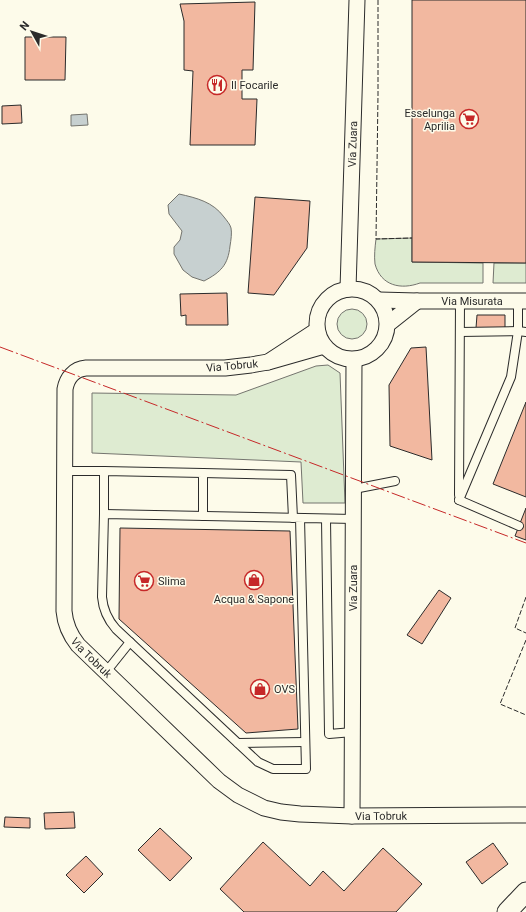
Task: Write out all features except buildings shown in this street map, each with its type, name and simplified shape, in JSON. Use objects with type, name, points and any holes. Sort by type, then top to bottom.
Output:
[{"type":"street","name":"Via Zuara","points":[[348,289],[357,0]]},
{"type":"street","points":[[348,289],[359,289],[370,293],[379,300],[387,315],[388,324],[382,344],[374,352],[365,357],[354,360],[343,359],[333,354],[324,346],[319,339],[317,318],[321,308],[328,299],[337,292],[348,289]]},
{"type":"street","name":"Via Misurata","points":[[379,300],[522,301]]},
{"type":"street","points":[[388,324],[417,301]]},
{"type":"street","name":"Via Tobruk","points":[[268,362],[317,330]]},
{"type":"street","name":"Via Tobruk","points":[[324,346],[268,362],[251,365],[225,368],[86,368],[79,369],[69,378],[65,389],[64,611],[66,622],[76,642],[219,781],[238,795],[264,808],[282,812],[317,816],[526,815]]},
{"type":"street","name":"Via Zuara","points":[[352,816],[354,360]]},
{"type":"street","points":[[507,912],[526,892]]},
{"type":"lane","points":[[459,500],[460,301]]},
{"type":"lane","points":[[459,500],[512,377],[522,332],[522,301]]},
{"type":"lane","points":[[460,332],[522,332]]},
{"type":"lane","points":[[64,471],[104,471],[291,475],[297,518],[306,769],[273,769],[258,762],[113,625],[104,608],[102,597],[104,471]]},
{"type":"lane","points":[[203,473],[203,516]]},
{"type":"lane","points":[[354,489],[395,481]]},
{"type":"lane","points":[[459,500],[519,526]]},
{"type":"lane","points":[[104,514],[354,519]]},
{"type":"lane","points":[[326,519],[329,734],[353,732]]},
{"type":"lane","points":[[106,672],[130,642]]},
{"type":"lane","points":[[238,744],[305,742]]},
{"type":"green space","points":[[412,238],[412,262],[483,263],[483,283],[420,283],[399,286],[387,282],[378,271],[375,264],[376,239]]},
{"type":"green space","points":[[494,263],[526,263],[526,283],[493,283]]},
{"type":"green space","points":[[352,309],[363,313],[367,324],[363,335],[352,339],[341,335],[337,324],[341,313]]},
{"type":"green space","points":[[328,365],[340,373],[345,503],[303,503],[301,462],[92,453],[92,393],[236,395],[316,366]]},
{"type":"shaded area","points":[[87,114],[88,125],[71,126],[71,115]]},
{"type":"shaded area","points":[[179,194],[210,204],[220,212],[231,228],[229,253],[223,267],[204,281],[192,277],[183,270],[174,254],[174,247],[180,240],[182,231],[169,214],[168,205]]},
{"type":"fence","points":[[378,0],[376,239],[412,238]]},
{"type":"fence","points":[[526,597],[515,628],[526,633]]},
{"type":"fence","points":[[526,640],[500,704],[526,715]]},
{"type":"power","points":[[0,347],[526,543]]},
{"type":"place","name":"Il Focarile","points":[[217,85]]},
{"type":"place","name":"Esselunga Aprilia","points":[[469,119]]},
{"type":"place","name":"Acqua & Sapone","points":[[254,580]]},
{"type":"place","name":"Slima","points":[[144,581]]},
{"type":"place","name":"OVS","points":[[260,689]]}]
